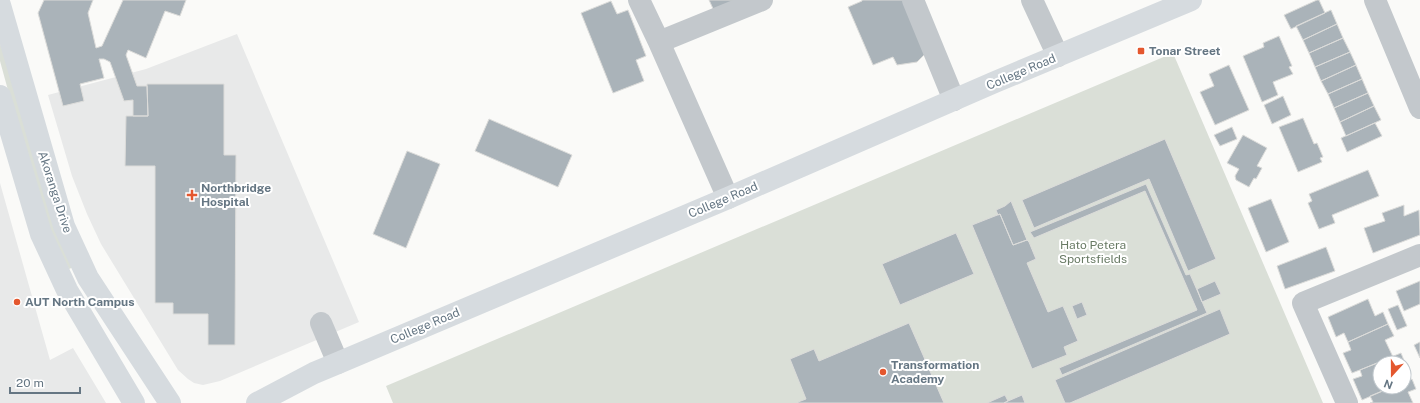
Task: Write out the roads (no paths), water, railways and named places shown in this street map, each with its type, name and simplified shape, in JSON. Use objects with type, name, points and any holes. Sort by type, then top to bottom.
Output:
[{"type":"main road","name":"College Road","points":[[257,403],[314,373],[1190,0]]},
{"type":"main road","name":"Akoranga Drive","points":[[0,5],[64,226],[88,278],[170,403]]},
{"type":"main road","name":"Akoranga Drive","points":[[0,96],[41,234],[67,290],[134,403]]},
{"type":"street","points":[[639,0],[728,198]]},
{"type":"street","points":[[659,42],[762,0]]},
{"type":"street","points":[[913,0],[954,100]]},
{"type":"street","points":[[1032,0],[1058,56]]},
{"type":"street","points":[[1375,0],[1420,108]]},
{"type":"street","points":[[1346,403],[1303,303],[1420,254]]},
{"type":"street","points":[[321,323],[338,363]]},
{"type":"place","name":"Tonar Street","points":[[1141,51]]},
{"type":"place","name":"Northbridge Hospital","points":[[192,195]]},
{"type":"place","name":"AUT North Campus","points":[[17,302]]},
{"type":"place","name":"Transformation Academy","points":[[883,372]]},
{"type":"park label","name":"Hato Petera Sportsfields","points":[[1093,252]]}]
